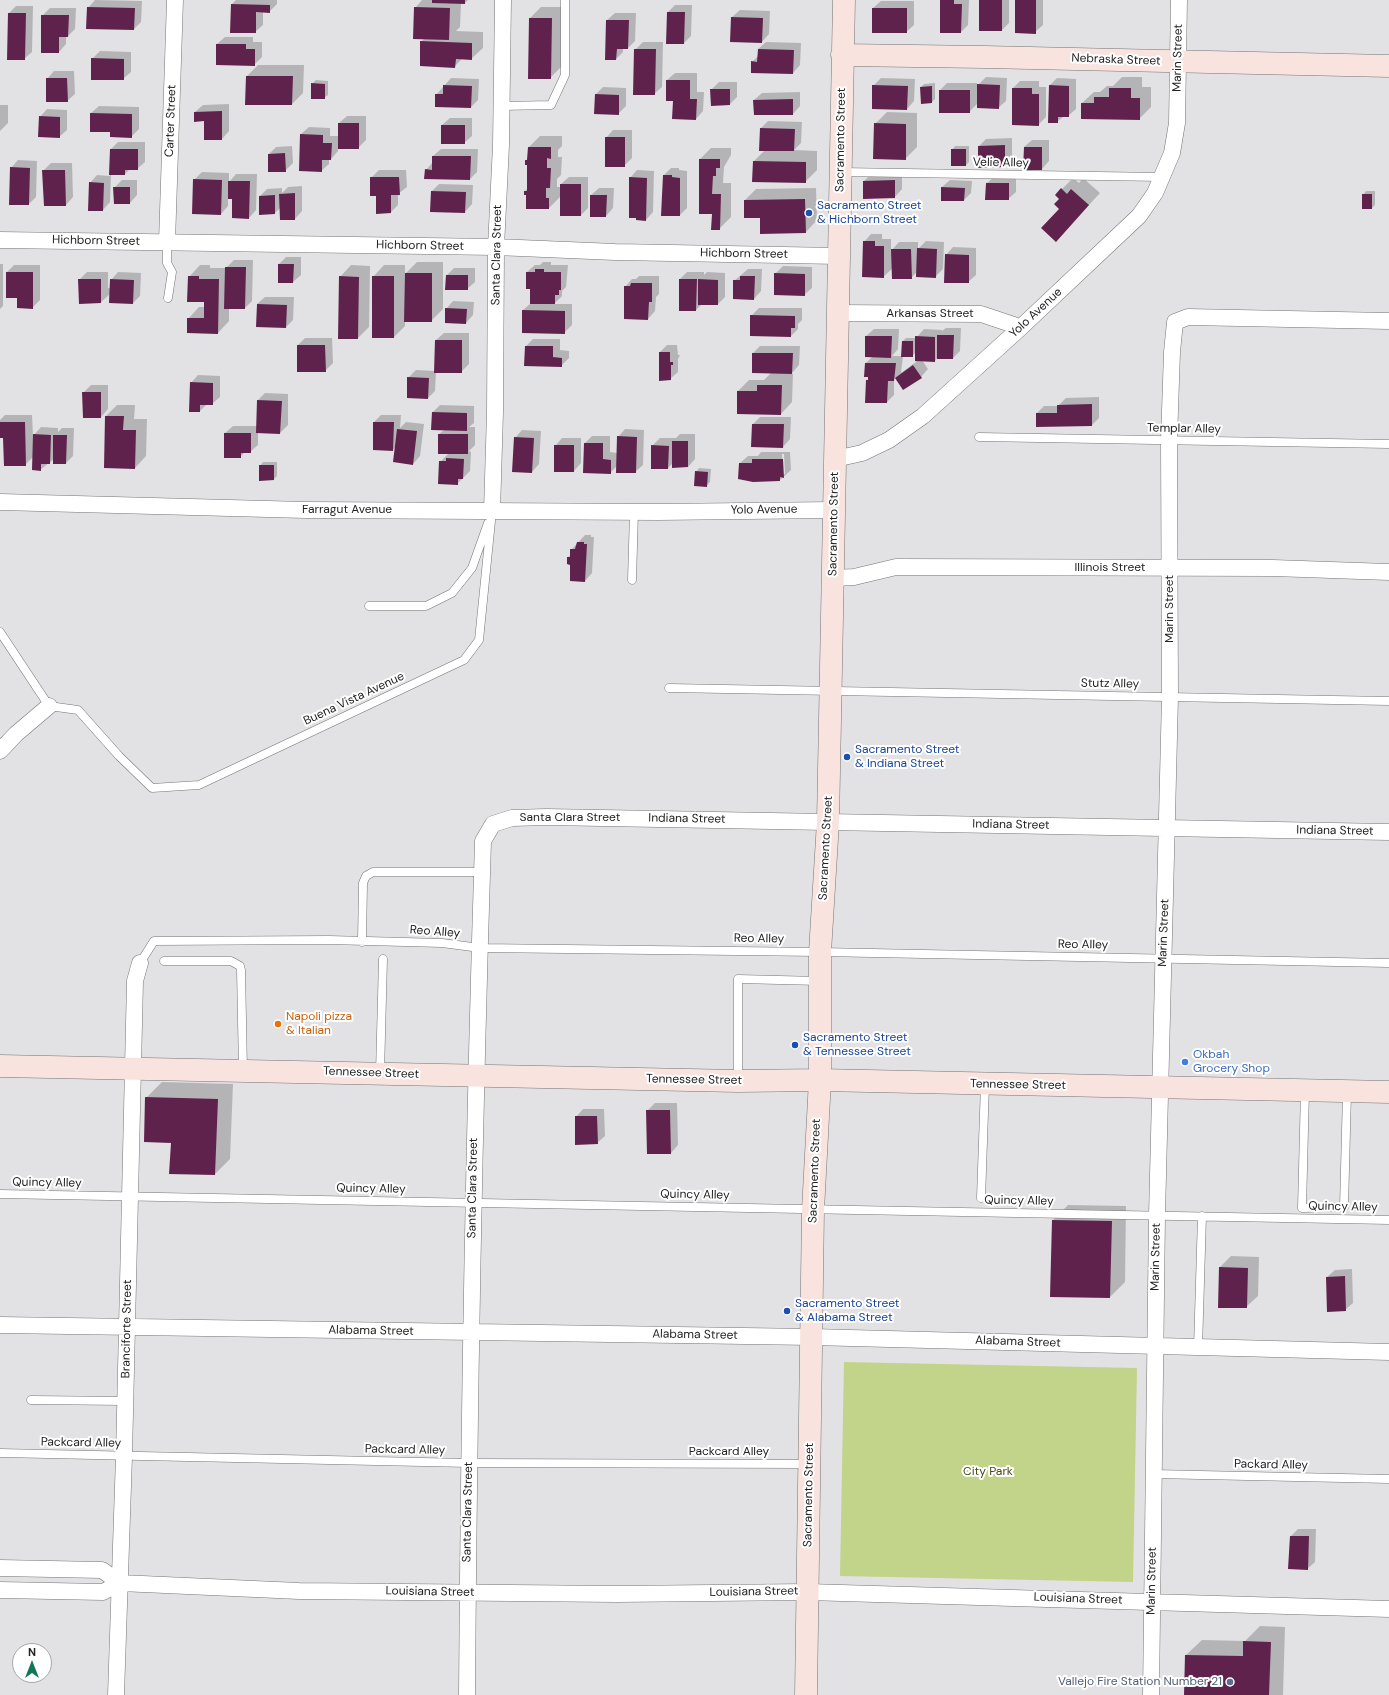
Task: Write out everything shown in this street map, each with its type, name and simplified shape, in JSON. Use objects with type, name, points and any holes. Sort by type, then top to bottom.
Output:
[{"type":"main road","name":"Sacramento Street","points":[[806,1695],[813,1210],[820,1080],[820,952],[828,822],[844,0]]},
{"type":"main road","name":"Nebraska Street","points":[[842,56],[986,57],[1389,66]]},
{"type":"main road","name":"Tennessee Street","points":[[0,1066],[738,1081],[820,1080],[985,1085],[1389,1092]]},
{"type":"street","name":"Carter Street","points":[[167,242],[175,0]]},
{"type":"street","name":"Santa Clara Street","points":[[492,511],[495,412],[496,247],[503,0]]},
{"type":"street","name":"Marin Street","points":[[1177,115],[1179,0]]},
{"type":"street","name":"Yolo Avenue","points":[[835,459],[862,453],[889,440],[923,416],[1018,330],[1139,216],[1155,193],[1172,152],[1177,115]]},
{"type":"street","name":"Hichborn Street","points":[[0,240],[496,247],[615,252],[839,256]]},
{"type":"street","name":"Arkansas Street","points":[[838,313],[980,314],[1014,325],[1018,330]]},
{"type":"street","name":"Marin Street","points":[[1151,1695],[1157,1215],[1170,697],[1169,440],[1172,352],[1175,322],[1188,317],[1389,321]]},
{"type":"street","name":"Farragut Avenue","points":[[0,502],[306,510],[694,511]]},
{"type":"street","name":"Yolo Avenue","points":[[694,511],[834,510]]},
{"type":"street","name":"Illinois Street","points":[[833,570],[854,577],[896,567],[1273,568],[1389,572]]},
{"type":"street","points":[[0,751],[16,734],[49,706]]},
{"type":"street","name":"Santa Clara Street","points":[[467,1695],[470,1332],[483,841],[493,824],[512,818],[633,818]]},
{"type":"street","name":"Indiana Street","points":[[633,818],[1389,832]]},
{"type":"street","name":"Branciforte Street","points":[[116,1695],[126,1401],[135,981],[140,963]]},
{"type":"street","name":"Alabama Street","points":[[0,1325],[812,1336],[1198,1348],[1389,1352]]},
{"type":"street","points":[[0,1568],[102,1570],[120,1584]]},
{"type":"street","name":"Louisiana Street","points":[[0,1590],[103,1592],[120,1584],[299,1591],[617,1594],[807,1592],[1389,1609]]},
{"type":"lane","points":[[501,106],[551,105],[566,75],[566,0]]},
{"type":"lane","name":"Velie Alley","points":[[841,172],[1162,177]]},
{"type":"lane","points":[[167,242],[167,263],[172,272],[168,298]]},
{"type":"lane","name":"Templar Alley","points":[[980,437],[1389,444]]},
{"type":"lane","points":[[369,606],[426,606],[452,593],[472,568],[492,511]]},
{"type":"lane","name":"Buena Vista Avenue","points":[[49,706],[78,710],[119,756],[152,788],[200,784],[464,660],[479,640],[492,511]]},
{"type":"lane","points":[[632,580],[634,512]]},
{"type":"lane","points":[[0,632],[49,706]]},
{"type":"lane","name":"Stutz Alley","points":[[669,688],[1389,701]]},
{"type":"lane","points":[[362,942],[363,883],[366,876],[373,872],[482,872]]},
{"type":"lane","name":"Reo Alley","points":[[140,963],[154,941],[329,940],[442,943],[480,948],[820,952],[1389,963]]},
{"type":"lane","points":[[380,1073],[383,959]]},
{"type":"lane","points":[[164,961],[231,961],[240,966],[244,1070]]},
{"type":"lane","points":[[738,1081],[738,979],[821,981]]},
{"type":"lane","points":[[981,1198],[985,1085]]},
{"type":"lane","points":[[1303,1218],[1305,1090]]},
{"type":"lane","points":[[1346,1219],[1344,1207],[1347,1091]]},
{"type":"lane","name":"Quincy Alley","points":[[0,1194],[1389,1220]]},
{"type":"lane","points":[[1302,1208],[1344,1207]]},
{"type":"lane","points":[[1198,1348],[1202,1216]]},
{"type":"lane","points":[[31,1400],[126,1401]]},
{"type":"lane","name":"Packcard Alley","points":[[0,1453],[469,1463],[810,1464]]},
{"type":"lane","name":"Packard Alley","points":[[1153,1474],[1389,1479]]},
{"type":"green space","name":"City Park","points":[[844,1362],[1137,1368],[1133,1582],[840,1576]]},
{"type":"building","points":[[432,0],[465,0],[465,4],[432,3]]},
{"type":"building","points":[[940,0],[954,0],[954,4],[962,4],[961,33],[940,33]]},
{"type":"building","points":[[979,0],[1002,0],[1002,31],[979,31]]},
{"type":"building","points":[[1015,0],[1036,0],[1036,34],[1015,33]]},
{"type":"building","points":[[231,4],[270,5],[270,13],[256,12],[256,33],[230,33]]},
{"type":"building","points":[[87,7],[135,8],[134,30],[86,29]]},
{"type":"building","points":[[414,7],[450,8],[449,40],[413,39]]},
{"type":"building","points":[[872,8],[907,8],[907,33],[872,33]]},
{"type":"building","points":[[667,12],[685,12],[684,44],[666,44]]},
{"type":"building","points":[[8,13],[26,13],[25,60],[7,60]]},
{"type":"building","points":[[41,15],[69,15],[68,37],[59,37],[59,53],[41,53]]},
{"type":"building","points":[[731,17],[763,18],[762,43],[730,42]]},
{"type":"building","points":[[529,18],[552,18],[551,79],[528,79]]},
{"type":"building","points":[[606,20],[629,20],[628,49],[617,49],[616,60],[605,60]]},
{"type":"building","points":[[420,41],[472,43],[472,60],[456,59],[455,68],[420,66]]},
{"type":"building","points":[[216,44],[246,44],[246,49],[255,49],[255,66],[216,65]]},
{"type":"building","points":[[634,49],[656,49],[655,95],[633,95]]},
{"type":"building","points":[[758,49],[794,50],[793,74],[751,73],[751,61],[757,62]]},
{"type":"building","points":[[91,58],[124,59],[124,80],[91,80]]},
{"type":"building","points":[[246,76],[293,76],[292,105],[245,105]]},
{"type":"building","points":[[46,78],[67,78],[68,102],[46,102]]},
{"type":"building","points":[[666,80],[690,80],[690,99],[697,99],[696,120],[672,119],[673,101],[666,101]]},
{"type":"building","points":[[311,83],[325,84],[325,99],[311,99]]},
{"type":"building","points":[[977,84],[1000,85],[999,109],[977,108]]},
{"type":"building","points":[[443,85],[472,86],[471,108],[435,107],[435,94],[443,94]]},
{"type":"building","points":[[872,85],[908,86],[907,110],[872,109]]},
{"type":"building","points":[[1049,85],[1069,86],[1069,117],[1058,117],[1058,123],[1048,123]]},
{"type":"building","points":[[932,86],[932,103],[921,104],[920,87]]},
{"type":"building","points":[[1012,88],[1032,88],[1032,94],[1039,94],[1039,126],[1012,125]]},
{"type":"building","points":[[1109,88],[1131,88],[1131,98],[1140,98],[1140,120],[1081,119],[1081,103],[1094,103],[1094,97],[1109,97]]},
{"type":"building","points":[[710,89],[730,89],[730,105],[711,106]]},
{"type":"building","points":[[939,90],[970,90],[970,113],[939,113]]},
{"type":"building","points":[[595,94],[619,95],[619,115],[594,114]]},
{"type":"building","points":[[793,99],[793,115],[754,115],[753,100]]},
{"type":"building","points":[[222,111],[222,140],[204,140],[204,121],[194,122],[194,112]]},
{"type":"building","points":[[90,113],[132,114],[132,138],[110,137],[110,132],[90,132]]},
{"type":"building","points":[[39,116],[60,117],[60,138],[38,137]]},
{"type":"building","points":[[338,123],[359,123],[359,149],[338,149]]},
{"type":"building","points":[[874,123],[906,124],[906,160],[873,159]]},
{"type":"building","points":[[441,125],[465,125],[465,144],[441,144]]},
{"type":"building","points":[[760,128],[795,129],[794,151],[759,151]]},
{"type":"building","points":[[300,134],[323,135],[323,143],[332,143],[331,160],[322,160],[322,172],[299,171]]},
{"type":"building","points":[[605,137],[625,137],[625,167],[605,167]]},
{"type":"building","points":[[1005,145],[1005,167],[978,168],[978,146]]},
{"type":"building","points":[[528,147],[551,147],[551,159],[547,158],[547,168],[551,168],[550,188],[546,188],[546,198],[549,198],[549,209],[526,209],[526,195],[524,195],[524,191],[527,191],[527,165],[525,165],[525,160],[527,160]]},
{"type":"building","points":[[1024,147],[1042,147],[1042,170],[1023,170]]},
{"type":"building","points":[[110,149],[138,149],[138,170],[125,170],[125,175],[109,175]]},
{"type":"building","points":[[951,149],[966,149],[966,166],[951,166]]},
{"type":"building","points":[[285,153],[286,172],[268,172],[268,154]]},
{"type":"building","points":[[432,156],[471,156],[470,180],[424,179],[425,169],[432,170]]},
{"type":"building","points":[[699,159],[720,159],[720,168],[716,168],[716,176],[713,176],[712,194],[721,194],[720,230],[711,230],[712,214],[699,214]]},
{"type":"building","points":[[753,161],[806,162],[806,183],[752,182]]},
{"type":"building","points":[[10,167],[30,168],[29,205],[9,205]]},
{"type":"building","points":[[42,170],[65,170],[66,206],[44,206]]},
{"type":"building","points":[[663,175],[672,175],[672,177],[680,178],[680,216],[661,216]]},
{"type":"building","points":[[370,177],[399,177],[400,195],[391,195],[391,213],[376,214],[376,196],[370,196]]},
{"type":"building","points":[[629,177],[647,178],[646,221],[636,220],[636,218],[629,218]]},
{"type":"building","points":[[193,179],[222,180],[221,215],[192,214]]},
{"type":"building","points":[[895,180],[895,198],[863,199],[863,181]]},
{"type":"building","points":[[228,181],[250,181],[249,219],[232,218],[232,199],[228,199]]},
{"type":"building","points":[[89,182],[104,183],[103,211],[88,211]]},
{"type":"building","points":[[986,183],[1009,183],[1009,200],[985,200]]},
{"type":"building","points":[[560,184],[581,184],[581,216],[560,216]]},
{"type":"building","points":[[113,187],[130,187],[130,204],[114,204]]},
{"type":"building","points":[[941,187],[965,188],[964,201],[941,201]]},
{"type":"building","points":[[1061,188],[1067,194],[1071,189],[1089,205],[1056,242],[1041,228],[1059,209],[1054,204],[1059,199],[1055,195]]},
{"type":"building","points":[[431,191],[466,192],[465,213],[430,212]]},
{"type":"building","points":[[295,193],[295,220],[280,220],[279,194]]},
{"type":"building","points":[[1362,194],[1372,194],[1372,209],[1362,209]]},
{"type":"building","points":[[275,195],[275,214],[259,215],[259,196]]},
{"type":"building","points":[[590,195],[607,195],[606,217],[590,217]]},
{"type":"building","points":[[805,199],[806,233],[760,234],[760,218],[744,218],[744,200]]},
{"type":"building","points":[[863,241],[875,241],[875,246],[884,246],[884,278],[862,277]]},
{"type":"building","points":[[917,248],[937,249],[936,278],[916,277]]},
{"type":"building","points":[[891,249],[911,249],[912,279],[892,279]]},
{"type":"building","points":[[945,254],[969,255],[969,283],[944,283]]},
{"type":"building","points":[[278,264],[294,264],[293,283],[278,283]]},
{"type":"building","points":[[225,267],[246,267],[245,309],[224,309]]},
{"type":"building","points":[[535,269],[544,269],[544,272],[561,272],[561,290],[559,290],[559,295],[555,295],[555,304],[530,304],[530,289],[526,289],[526,272],[535,272]]},
{"type":"building","points":[[6,272],[33,272],[33,309],[17,308],[17,298],[6,298]]},
{"type":"building","points":[[405,273],[432,273],[432,322],[404,322]]},
{"type":"building","points":[[774,273],[805,274],[805,296],[774,295]]},
{"type":"building","points":[[446,275],[468,275],[468,290],[445,290]]},
{"type":"building","points":[[188,276],[199,276],[199,279],[219,279],[218,334],[187,333],[187,318],[204,318],[204,302],[187,302]]},
{"type":"building","points":[[339,276],[359,277],[358,339],[338,339]]},
{"type":"building","points":[[372,276],[394,276],[394,338],[372,338]]},
{"type":"building","points":[[740,276],[755,276],[754,300],[733,299],[733,280],[740,280]]},
{"type":"building","points":[[78,279],[101,279],[101,303],[79,304]]},
{"type":"building","points":[[110,279],[134,280],[133,304],[109,303]]},
{"type":"building","points":[[679,279],[697,279],[696,311],[679,311]]},
{"type":"building","points":[[698,279],[718,280],[718,305],[698,305]]},
{"type":"building","points":[[631,283],[652,283],[652,302],[649,302],[648,320],[624,319],[624,286],[630,286]]},
{"type":"building","points":[[257,304],[287,305],[286,328],[256,327]]},
{"type":"building","points":[[445,308],[467,309],[466,324],[445,323]]},
{"type":"building","points":[[522,310],[565,311],[565,334],[522,333]]},
{"type":"building","points":[[750,315],[795,316],[795,328],[791,328],[791,337],[750,336]]},
{"type":"building","points":[[937,335],[954,335],[953,359],[937,359]]},
{"type":"building","points":[[865,336],[892,336],[891,358],[865,357]]},
{"type":"building","points":[[915,336],[935,337],[935,362],[915,361]]},
{"type":"building","points":[[435,340],[462,340],[462,373],[434,373]]},
{"type":"building","points":[[902,341],[913,341],[913,357],[901,357]]},
{"type":"building","points":[[297,345],[325,345],[326,372],[297,372]]},
{"type":"building","points":[[525,346],[553,346],[553,357],[562,358],[562,367],[524,366]]},
{"type":"building","points":[[659,352],[670,352],[670,362],[673,362],[673,365],[671,365],[671,380],[659,381]]},
{"type":"building","points":[[752,353],[793,353],[792,374],[752,373]]},
{"type":"building","points":[[865,363],[896,363],[894,381],[888,381],[887,403],[865,403],[866,380],[868,380],[868,377],[864,377]]},
{"type":"building","points":[[913,365],[922,378],[903,390],[895,378]]},
{"type":"building","points":[[407,377],[429,378],[428,399],[407,398]]},
{"type":"building","points":[[190,382],[213,383],[213,405],[200,405],[200,412],[189,412]]},
{"type":"building","points":[[757,385],[782,385],[781,415],[737,414],[737,391],[757,391]]},
{"type":"building","points":[[82,392],[101,392],[101,418],[83,418]]},
{"type":"building","points":[[257,400],[282,401],[280,434],[256,433]]},
{"type":"building","points":[[1092,404],[1092,426],[1036,427],[1036,413],[1057,413],[1057,405]]},
{"type":"building","points":[[432,412],[467,413],[467,431],[431,430]]},
{"type":"building","points":[[105,416],[124,416],[123,430],[136,430],[135,469],[104,468]]},
{"type":"building","points":[[0,422],[25,422],[26,466],[4,466],[3,438],[0,438]]},
{"type":"building","points":[[373,422],[394,422],[393,451],[373,450]]},
{"type":"building","points":[[752,424],[784,424],[783,448],[751,447]]},
{"type":"building","points":[[397,429],[417,431],[413,465],[393,462]]},
{"type":"building","points":[[224,433],[251,433],[251,453],[241,453],[241,458],[224,458]]},
{"type":"building","points":[[33,434],[51,435],[50,464],[41,464],[41,471],[32,470]]},
{"type":"building","points":[[438,434],[468,434],[468,454],[438,454]]},
{"type":"building","points":[[53,435],[67,435],[66,464],[53,464]]},
{"type":"building","points":[[617,436],[637,437],[636,473],[616,473]]},
{"type":"building","points":[[514,437],[534,438],[532,473],[512,472]]},
{"type":"building","points":[[672,441],[688,441],[688,467],[672,468]]},
{"type":"building","points":[[584,443],[603,443],[603,459],[611,460],[611,474],[583,473]]},
{"type":"building","points":[[554,445],[574,445],[574,472],[554,472]]},
{"type":"building","points":[[651,445],[669,446],[668,469],[651,469]]},
{"type":"building","points":[[446,458],[464,459],[463,479],[458,479],[458,485],[438,484],[439,461],[446,461]]},
{"type":"building","points":[[752,459],[783,459],[784,478],[780,477],[780,481],[753,482],[738,479],[739,463],[752,463]]},
{"type":"building","points":[[259,465],[274,465],[274,480],[259,481]]},
{"type":"building","points":[[695,471],[708,472],[707,487],[694,486]]},
{"type":"building","points":[[577,542],[584,542],[584,544],[587,544],[585,582],[570,581],[570,565],[567,564],[567,557],[570,557],[570,549],[575,549]]},
{"type":"building","points":[[145,1097],[218,1099],[215,1175],[169,1174],[171,1143],[144,1142]]},
{"type":"building","points":[[646,1110],[670,1110],[671,1154],[647,1154]]},
{"type":"building","points":[[575,1116],[597,1116],[598,1144],[575,1145]]},
{"type":"building","points":[[1052,1220],[1112,1221],[1110,1298],[1050,1297]]},
{"type":"building","points":[[1219,1267],[1248,1268],[1247,1308],[1218,1308]]},
{"type":"building","points":[[1345,1276],[1346,1311],[1327,1312],[1326,1277]]},
{"type":"building","points":[[1290,1536],[1309,1536],[1308,1570],[1288,1569]]},
{"type":"building","points":[[1243,1641],[1271,1642],[1269,1695],[1184,1695],[1185,1655],[1243,1656]]},
{"type":"place","name":"Sacramento Street & Hichborn Street","points":[[809,213]]},
{"type":"place","name":"Sacramento Street & Indiana Street","points":[[847,757]]},
{"type":"place","name":"Napoli pizza & Italian","points":[[278,1024]]},
{"type":"place","name":"Sacramento Street & Tennessee Street","points":[[795,1045]]},
{"type":"place","name":"Okbah Grocery Shop","points":[[1185,1062]]},
{"type":"place","name":"Sacramento Street & Alabama Street","points":[[787,1311]]},
{"type":"place","name":"Vallejo Fire Station Number 21","points":[[1230,1682]]}]
